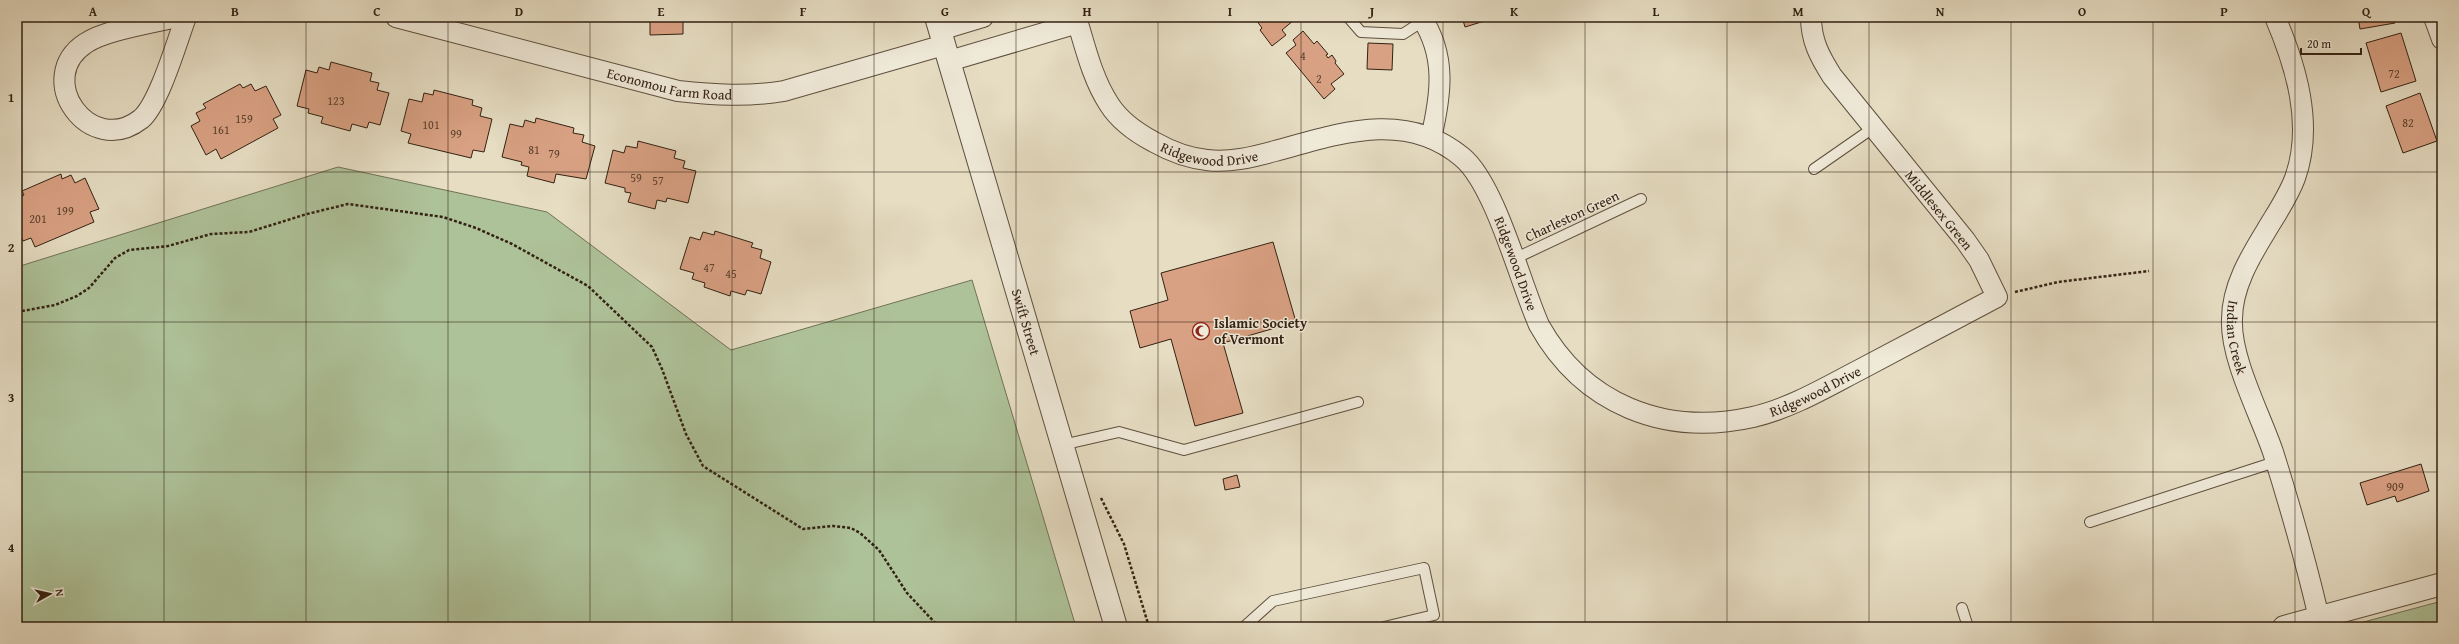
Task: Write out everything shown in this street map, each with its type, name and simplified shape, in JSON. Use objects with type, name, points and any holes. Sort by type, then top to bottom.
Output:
[{"type":"street","points":[[176,17],[92,39],[78,49],[68,64],[64,82],[67,99],[77,114],[91,125],[108,129],[126,127],[141,119],[152,105],[186,17]]},
{"type":"street","name":"Economou Farm Road","points":[[396,17],[678,91],[714,95],[762,95],[784,91],[942,38]]},
{"type":"street","points":[[942,38],[983,17]]},
{"type":"street","name":"Middlesex Green","points":[[1811,17],[1812,38],[1817,51],[1832,76],[1965,240],[1979,260],[1997,297]]},
{"type":"street","name":"Indian Creek","points":[[2275,17],[2293,65],[2300,96],[2302,132],[2299,162],[2289,190],[2247,262],[2237,290],[2232,319],[2232,331],[2241,365],[2275,462],[2319,618]]},
{"type":"street","points":[[2434,17],[2442,38]]},
{"type":"street","points":[[1422,19],[1437,50],[1440,65],[1439,104],[1431,138]]},
{"type":"street","name":"Ridgewood Drive","points":[[942,38],[1077,20],[1095,76],[1109,105],[1120,118],[1148,139],[1167,149],[1189,157],[1208,161],[1243,159],[1363,129],[1405,131],[1431,138],[1463,157],[1485,188],[1539,325],[1549,343],[1572,371],[1589,386],[1614,402],[1629,408],[1677,420],[1700,421],[1752,417],[1793,404],[1997,297]]},
{"type":"street","name":"Swift Street","points":[[942,38],[1116,627]]},
{"type":"street","points":[[2284,627],[2442,584]]},
{"type":"lane","points":[[1348,17],[1361,32],[1402,34],[1422,19]]},
{"type":"lane","points":[[1814,169],[1873,128]]},
{"type":"lane","name":"Charleston Green","points":[[1514,260],[1641,199]]},
{"type":"lane","points":[[1062,445],[1119,432],[1184,450],[1358,402]]},
{"type":"lane","points":[[2090,522],[2275,462]]},
{"type":"lane","points":[[1244,627],[1273,601],[1424,568],[1434,615],[1384,627]]},
{"type":"lane","points":[[1962,608],[1968,627]]},
{"type":"path","points":[[17,312],[54,305],[77,296],[89,288],[115,258],[129,250],[168,246],[211,234],[249,232],[307,214],[348,204],[442,217],[476,228],[512,244],[588,286],[652,348],[669,385],[686,434],[702,466],[803,529],[833,526],[851,528],[860,534],[879,550],[907,593],[939,627]]},
{"type":"path","points":[[1997,297],[2058,282],[2149,271]]},
{"type":"green space","points":[[338,167],[547,212],[731,350],[972,280],[1076,627],[17,627],[17,267]]},
{"type":"green space","points":[[2442,601],[2442,627],[2345,627]]},
{"type":"building","points":[[637,17],[683,17],[683,34],[650,35],[650,21],[637,21]]},
{"type":"building","points":[[1254,17],[1291,17],[1294,20],[1282,30],[1286,35],[1272,46],[1260,30],[1262,28]]},
{"type":"building","points":[[1462,17],[1490,17],[1491,19],[1465,27]]},
{"type":"building","points":[[2358,17],[2394,17],[2395,23],[2360,29]]},
{"type":"building","points":[[1303,31],[1314,44],[1317,41],[1328,54],[1326,55],[1328,58],[1332,55],[1336,61],[1335,63],[1344,74],[1331,84],[1335,89],[1324,99],[1286,53],[1296,45],[1293,40]]},
{"type":"building","points":[[2401,33],[2416,81],[2381,92],[2366,43]]},
{"type":"building","points":[[1368,43],[1393,44],[1392,70],[1367,69]]},
{"type":"building","points":[[331,62],[372,73],[370,81],[379,83],[377,90],[389,93],[380,125],[369,122],[367,128],[352,124],[350,131],[321,123],[323,117],[308,113],[309,109],[297,106],[306,70],[317,73],[319,67],[329,70]]},
{"type":"building","points":[[240,84],[243,88],[251,84],[255,91],[266,86],[281,115],[273,119],[278,128],[221,159],[216,149],[206,155],[191,126],[200,121],[196,113],[206,108],[203,104]]},
{"type":"building","points":[[434,90],[473,100],[472,105],[482,108],[480,116],[492,119],[484,152],[473,150],[471,158],[408,143],[411,134],[401,131],[409,99],[422,102],[424,93],[433,95]]},
{"type":"building","points":[[2420,93],[2437,141],[2403,153],[2386,106]]},
{"type":"building","points":[[536,118],[574,128],[573,133],[584,135],[582,142],[595,146],[586,179],[556,174],[554,183],[527,176],[529,167],[521,165],[522,162],[502,157],[510,124],[523,127],[525,120],[535,123]]},
{"type":"building","points":[[638,141],[676,151],[674,158],[685,161],[683,168],[696,171],[688,203],[667,198],[666,202],[657,200],[655,209],[628,202],[631,193],[625,192],[625,188],[605,183],[613,150],[624,153],[626,146],[637,148]]},
{"type":"building","points":[[61,174],[62,179],[71,175],[75,183],[85,178],[99,209],[90,212],[94,222],[35,247],[31,238],[23,241],[17,227],[17,198],[24,195],[22,191]]},
{"type":"building","points":[[715,231],[753,243],[751,247],[762,250],[760,258],[771,262],[761,294],[747,290],[745,295],[731,291],[730,296],[704,287],[705,283],[692,279],[694,273],[680,269],[690,237],[700,240],[703,232],[714,235]]},
{"type":"building","name":"Islamic Society of Vermont","points":[[1273,242],[1296,322],[1223,343],[1243,413],[1195,426],[1171,339],[1140,348],[1130,311],[1168,300],[1161,273]]},
{"type":"building","points":[[2421,464],[2429,491],[2397,502],[2395,496],[2367,505],[2360,483]]},
{"type":"building","points":[[1237,475],[1240,487],[1225,490],[1223,479]]},
{"type":"place","name":"Islamic Society of Vermont","points":[[1201,331]]}]
